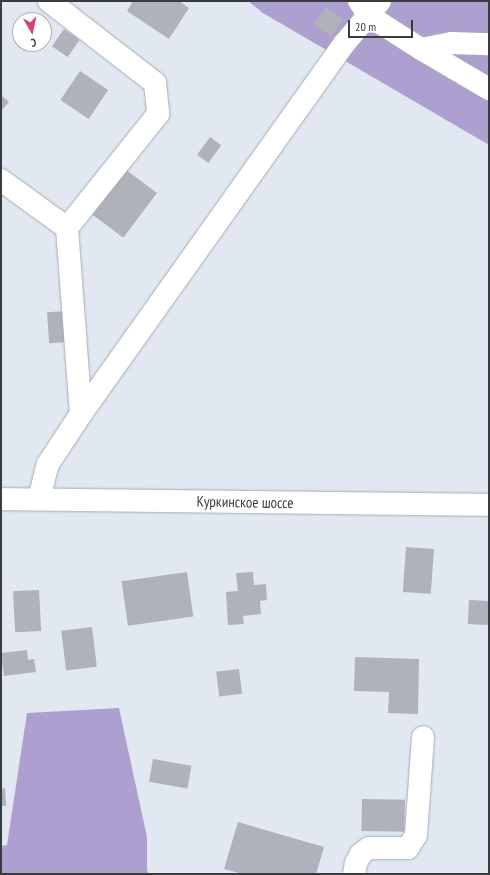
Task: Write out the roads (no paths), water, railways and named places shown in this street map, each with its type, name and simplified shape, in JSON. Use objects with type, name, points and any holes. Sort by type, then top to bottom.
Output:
[{"type":"main road","points":[[49,1],[155,83],[158,114],[67,228],[81,414]]},
{"type":"main road","points":[[39,499],[48,464],[81,414],[344,44],[369,6],[421,49],[489,89]]},
{"type":"main road","points":[[421,49],[451,44],[489,44]]},
{"type":"main road","points":[[1,180],[67,228]]},
{"type":"main road","name":"Куркинское шоссе","points":[[1,499],[489,505]]},
{"type":"main road","points":[[354,874],[356,863],[361,854],[368,848],[408,848],[416,834],[423,737]]}]
